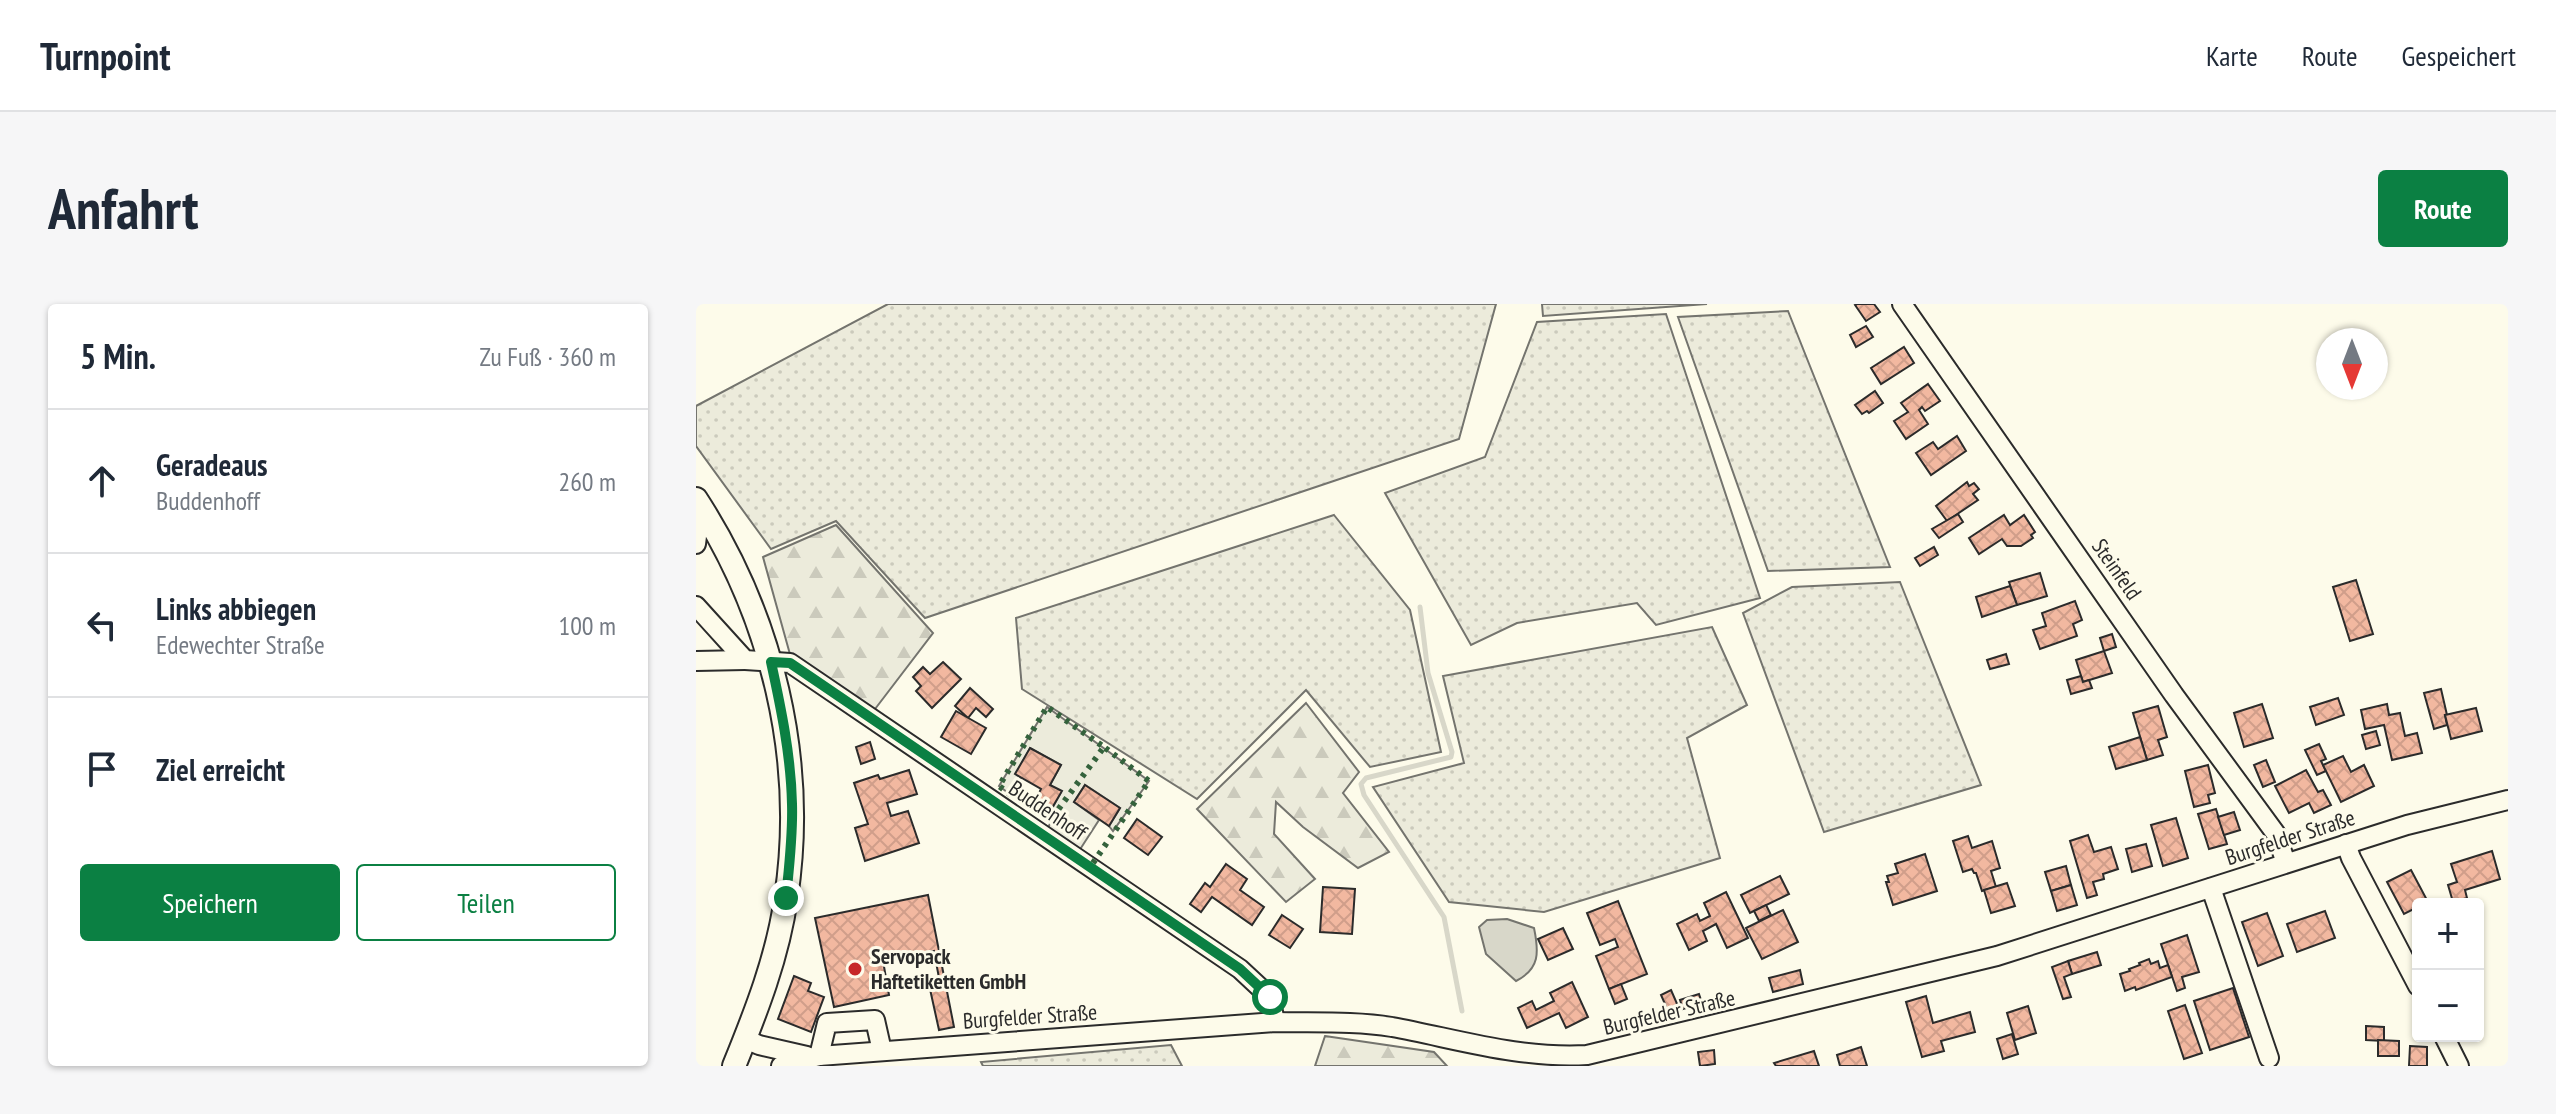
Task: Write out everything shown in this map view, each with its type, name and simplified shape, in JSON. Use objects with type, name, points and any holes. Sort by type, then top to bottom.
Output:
[{"type":"main road","points":[[696,499],[731,558],[771,662],[787,743],[792,802],[786,898],[778,940],[734,1066]]},
{"type":"street","name":"Steinfeld","points":[[1902,304],[2174,695],[2276,834],[2286,863]]},
{"type":"street","points":[[696,544],[698,528],[709,519]]},
{"type":"street","points":[[696,606],[745,660]]},
{"type":"street","name":"Buddenhoff","points":[[696,661],[790,663],[1240,969],[1270,997],[1275,1022]]},
{"type":"street","name":"Burgfelder Straße","points":[[745,1039],[759,1045],[817,1057],[875,1056],[1275,1022],[1389,1027],[1543,1056],[1587,1055],[1610,1059],[1997,956],[2407,825],[2508,800]]},
{"type":"street","points":[[2346,844],[2412,975]]},
{"type":"street","points":[[2211,888],[2269,1058]]},
{"type":"street","points":[[817,1057],[827,1023],[875,1020],[875,1056]]},
{"type":"street","points":[[2447,1042],[2459,1066]]},
{"type":"street","name":"Burgfelder Straße","points":[[781,1066],[817,1057]]},
{"type":"green space","points":[[888,304],[1496,304],[1459,439],[925,618],[836,521],[771,549],[696,446],[696,406]]},
{"type":"green space","points":[[1542,304],[1707,304],[1543,316]]},
{"type":"green space","points":[[1788,311],[1890,567],[1768,571],[1678,317]]},
{"type":"green space","points":[[1666,314],[1760,598],[1656,625],[1637,603],[1517,623],[1471,645],[1385,493],[1485,457],[1537,322]]},
{"type":"green space","points":[[1334,515],[1410,610],[1441,752],[1370,767],[1306,690],[1197,799],[1022,689],[1016,618]]},
{"type":"green space","points":[[836,525],[933,633],[872,713],[791,658],[763,557]]},
{"type":"green space","points":[[1900,582],[1981,785],[1824,832],[1743,613],[1792,587]]},
{"type":"green space","points":[[1712,627],[1747,705],[1687,738],[1720,858],[1544,912],[1449,902],[1373,787],[1464,763],[1443,676]]},
{"type":"green space","points":[[1306,703],[1359,772],[1343,793],[1389,852],[1358,868],[1303,827],[1276,802],[1274,834],[1315,879],[1286,902],[1197,809]]},
{"type":"green space","points":[[1047,707],[1149,781],[1113,831],[1109,826],[1120,808],[1085,785],[1074,802],[1099,820],[1079,851],[1047,831],[1052,818],[1031,808],[1036,799],[1053,807],[1061,792],[1050,785],[1061,765],[1030,748],[1016,774],[1021,778],[1011,795],[999,786]]},
{"type":"green space","points":[[1325,1036],[1434,1052],[1447,1066],[1315,1066]]},
{"type":"green space","points":[[1171,1045],[1182,1066],[983,1066],[981,1062]]},
{"type":"shaded area","points":[[1507,919],[1534,928],[1536,937],[1534,965],[1516,981],[1486,954],[1479,927],[1487,920]]},
{"type":"building","points":[[1857,304],[1874,304],[1880,312],[1866,321]]},
{"type":"building","points":[[1866,326],[1873,337],[1856,347],[1850,335]]},
{"type":"building","points":[[1904,347],[1914,363],[1881,384],[1871,368]]},
{"type":"building","points":[[1928,384],[1940,401],[1925,411],[1922,407],[1919,410],[1928,424],[1906,439],[1894,421],[1908,412],[1901,403]]},
{"type":"building","points":[[1875,391],[1883,403],[1862,414],[1855,405]]},
{"type":"building","points":[[1957,436],[1966,451],[1931,475],[1916,453],[1933,442],[1938,449]]},
{"type":"building","points":[[1967,482],[1969,486],[1974,483],[1979,489],[1973,494],[1978,500],[1947,521],[1936,506]]},
{"type":"building","points":[[1958,514],[1963,522],[1939,538],[1932,529]]},
{"type":"building","points":[[2004,515],[2010,525],[2024,515],[2035,532],[2031,535],[2033,538],[2021,546],[2007,546],[2002,539],[1979,554],[1969,538]]},
{"type":"building","points":[[1934,547],[1938,555],[1920,566],[1915,558]]},
{"type":"building","points":[[2040,573],[2047,596],[2017,605],[2009,582]]},
{"type":"building","points":[[2356,580],[2373,634],[2350,641],[2333,587]]},
{"type":"building","points":[[2010,586],[2017,605],[1982,617],[1976,597]]},
{"type":"building","points":[[2075,601],[2082,620],[2073,624],[2077,636],[2040,649],[2033,630],[2046,626],[2042,613]]},
{"type":"building","points":[[2112,634],[2116,647],[2104,651],[2100,638]]},
{"type":"building","points":[[2104,651],[2112,673],[2083,682],[2076,660]]},
{"type":"building","points":[[2006,654],[2009,664],[1990,669],[1987,660]]},
{"type":"building","points":[[943,662],[961,679],[932,708],[916,691],[921,686],[913,677],[923,667],[930,674]]},
{"type":"building","points":[[2081,676],[2083,682],[2089,680],[2092,688],[2071,694],[2067,680]]},
{"type":"building","points":[[970,688],[993,709],[986,717],[976,708],[968,718],[955,706]]},
{"type":"building","points":[[2441,689],[2447,725],[2434,729],[2424,693]]},
{"type":"building","points":[[2338,698],[2344,715],[2316,725],[2310,707]]},
{"type":"building","points":[[2262,704],[2273,738],[2244,747],[2234,713]]},
{"type":"building","points":[[2387,704],[2389,715],[2400,713],[2405,736],[2417,733],[2422,753],[2392,760],[2384,725],[2365,729],[2361,710]]},
{"type":"building","points":[[2158,706],[2167,737],[2158,740],[2163,755],[2147,760],[2133,713]]},
{"type":"building","points":[[2476,708],[2482,731],[2451,739],[2445,715]]},
{"type":"building","points":[[956,711],[986,728],[971,754],[941,737]]},
{"type":"building","points":[[2376,731],[2380,745],[2366,749],[2362,735]]},
{"type":"building","points":[[2140,737],[2147,760],[2116,769],[2109,747]]},
{"type":"building","points":[[870,742],[875,759],[861,764],[856,747]]},
{"type":"building","points":[[2319,744],[2326,759],[2321,761],[2326,771],[2317,775],[2305,750]]},
{"type":"building","points":[[1030,748],[1061,765],[1050,785],[1062,791],[1052,808],[1036,799],[1041,789],[1015,774]]},
{"type":"building","points":[[2343,756],[2351,772],[2364,765],[2374,786],[2341,802],[2323,765]]},
{"type":"building","points":[[2266,760],[2275,782],[2263,787],[2254,765]]},
{"type":"building","points":[[2208,765],[2215,793],[2208,795],[2210,803],[2194,807],[2185,771]]},
{"type":"building","points":[[909,770],[917,794],[887,803],[891,816],[908,811],[919,843],[865,861],[855,828],[868,824],[854,783]]},
{"type":"building","points":[[2306,770],[2318,792],[2323,790],[2331,805],[2314,813],[2309,803],[2289,813],[2275,786]]},
{"type":"building","points":[[1085,785],[1120,808],[1109,826],[1074,802]]},
{"type":"building","points":[[2216,809],[2227,844],[2209,849],[2198,814]]},
{"type":"building","points":[[2234,812],[2240,830],[2224,835],[2218,817]]},
{"type":"building","points":[[2176,818],[2188,858],[2163,866],[2151,825]]},
{"type":"building","points":[[1137,819],[1162,837],[1148,855],[1124,838]]},
{"type":"building","points":[[2088,835],[2094,852],[2111,847],[2118,869],[2103,874],[2104,879],[2093,882],[2097,895],[2087,898],[2070,841]]},
{"type":"building","points":[[1968,836],[1972,848],[1992,841],[2000,868],[1991,871],[1996,887],[1982,891],[1972,869],[1963,872],[1953,841]]},
{"type":"building","points":[[2146,844],[2152,866],[2132,872],[2126,849]]},
{"type":"building","points":[[2492,851],[2500,879],[2465,890],[2467,898],[2452,898],[2448,885],[2457,882],[2451,864]]},
{"type":"building","points":[[1925,854],[1937,891],[1893,905],[1887,876],[1898,873],[1895,864]]},
{"type":"building","points":[[1226,864],[1247,879],[1240,890],[1264,907],[1252,925],[1212,897],[1201,912],[1190,904],[1205,883],[1210,887]]},
{"type":"building","points":[[2066,866],[2071,885],[2051,891],[2045,872]]},
{"type":"building","points":[[2411,870],[2426,898],[2412,898],[2412,910],[2404,914],[2387,882]]},
{"type":"building","points":[[1780,876],[1789,894],[1750,913],[1741,895]]},
{"type":"building","points":[[2007,883],[2015,906],[1991,913],[1984,890]]},
{"type":"building","points":[[2071,885],[2077,905],[2057,911],[2051,891]]},
{"type":"building","points":[[1323,887],[1355,889],[1352,934],[1320,932]]},
{"type":"building","points":[[1726,892],[1748,938],[1727,948],[1716,924],[1703,931],[1707,941],[1689,950],[1677,924],[1697,914],[1700,921],[1710,916],[1704,903]]},
{"type":"building","name":"Servopack Haftetiketten GmbH","points":[[928,895],[954,1027],[939,1030],[928,980],[939,978],[934,951],[883,961],[889,995],[834,1007],[815,918]]},
{"type":"building","points":[[1618,901],[1647,974],[1609,989],[1596,956],[1618,947],[1615,939],[1600,945],[1587,913]]},
{"type":"building","points":[[1766,905],[1771,915],[1759,921],[1754,911]]},
{"type":"building","points":[[1783,910],[1798,942],[1762,959],[1746,928]]},
{"type":"building","points":[[2325,911],[2335,938],[2297,952],[2287,924]]},
{"type":"building","points":[[2267,913],[2283,956],[2258,966],[2242,922]]},
{"type":"building","points":[[1282,915],[1303,929],[1290,948],[1269,935]]},
{"type":"building","points":[[1563,928],[1573,949],[1548,960],[1538,939]]},
{"type":"building","points":[[2187,935],[2199,972],[2182,977],[2185,988],[2177,991],[2161,944]]},
{"type":"building","points":[[2097,952],[2101,965],[2072,974],[2068,961]]},
{"type":"building","points":[[2149,959],[2151,964],[2158,961],[2160,968],[2168,965],[2172,977],[2125,991],[2120,974]]},
{"type":"building","points":[[2068,961],[2072,974],[2064,977],[2071,997],[2063,999],[2052,967]]},
{"type":"building","points":[[1800,970],[1803,984],[1773,992],[1769,978]]},
{"type":"building","points":[[794,976],[811,983],[808,991],[824,997],[811,1032],[778,1019]]},
{"type":"building","points":[[1572,982],[1588,1017],[1566,1028],[1559,1013],[1527,1028],[1518,1008],[1532,1001],[1536,1010],[1554,1001],[1550,993]]},
{"type":"building","points":[[1621,984],[1627,999],[1615,1004],[1609,989]]},
{"type":"building","points":[[2233,988],[2249,1037],[2210,1050],[2194,1001]]},
{"type":"building","points":[[1671,990],[1678,1006],[1668,1011],[1661,995]]},
{"type":"building","points":[[1699,994],[1702,1003],[1683,1009],[1680,1000]]},
{"type":"building","points":[[1926,996],[1933,1023],[1970,1012],[1975,1032],[1941,1041],[1944,1051],[1922,1057],[1906,1002]]},
{"type":"building","points":[[2185,1005],[2202,1053],[2184,1059],[2168,1011]]},
{"type":"building","points":[[2028,1006],[2036,1033],[2015,1040],[2007,1013]]},
{"type":"building","points":[[2366,1026],[2384,1027],[2384,1041],[2366,1040]]},
{"type":"building","points":[[2012,1034],[2018,1054],[2003,1059],[1997,1039]]},
{"type":"building","points":[[2378,1040],[2399,1041],[2399,1056],[2378,1056]]},
{"type":"building","points":[[2410,1046],[2427,1047],[2427,1066],[2409,1066]]},
{"type":"building","points":[[1861,1047],[1867,1066],[1840,1066],[1837,1055]]},
{"type":"building","points":[[1714,1050],[1715,1064],[1700,1066],[1698,1052]]},
{"type":"building","points":[[1814,1051],[1819,1066],[1776,1066],[1774,1063]]},
{"type":"waterway","points":[[1420,607],[1428,673],[1451,757],[1366,778],[1361,784],[1364,795],[1444,917],[1462,1011]]},
{"type":"hedge","points":[[1011,795],[999,786],[1047,707],[1104,747],[1052,818],[1031,808]]},
{"type":"hedge","points":[[1093,863],[1149,781],[1104,747]]},
{"type":"place","name":"Servopack Haftetiketten GmbH","points":[[855,969]]},
{"type":"route","points":[[786,898],[792,802],[787,743],[771,662],[790,663],[1240,969],[1270,997]]}]
